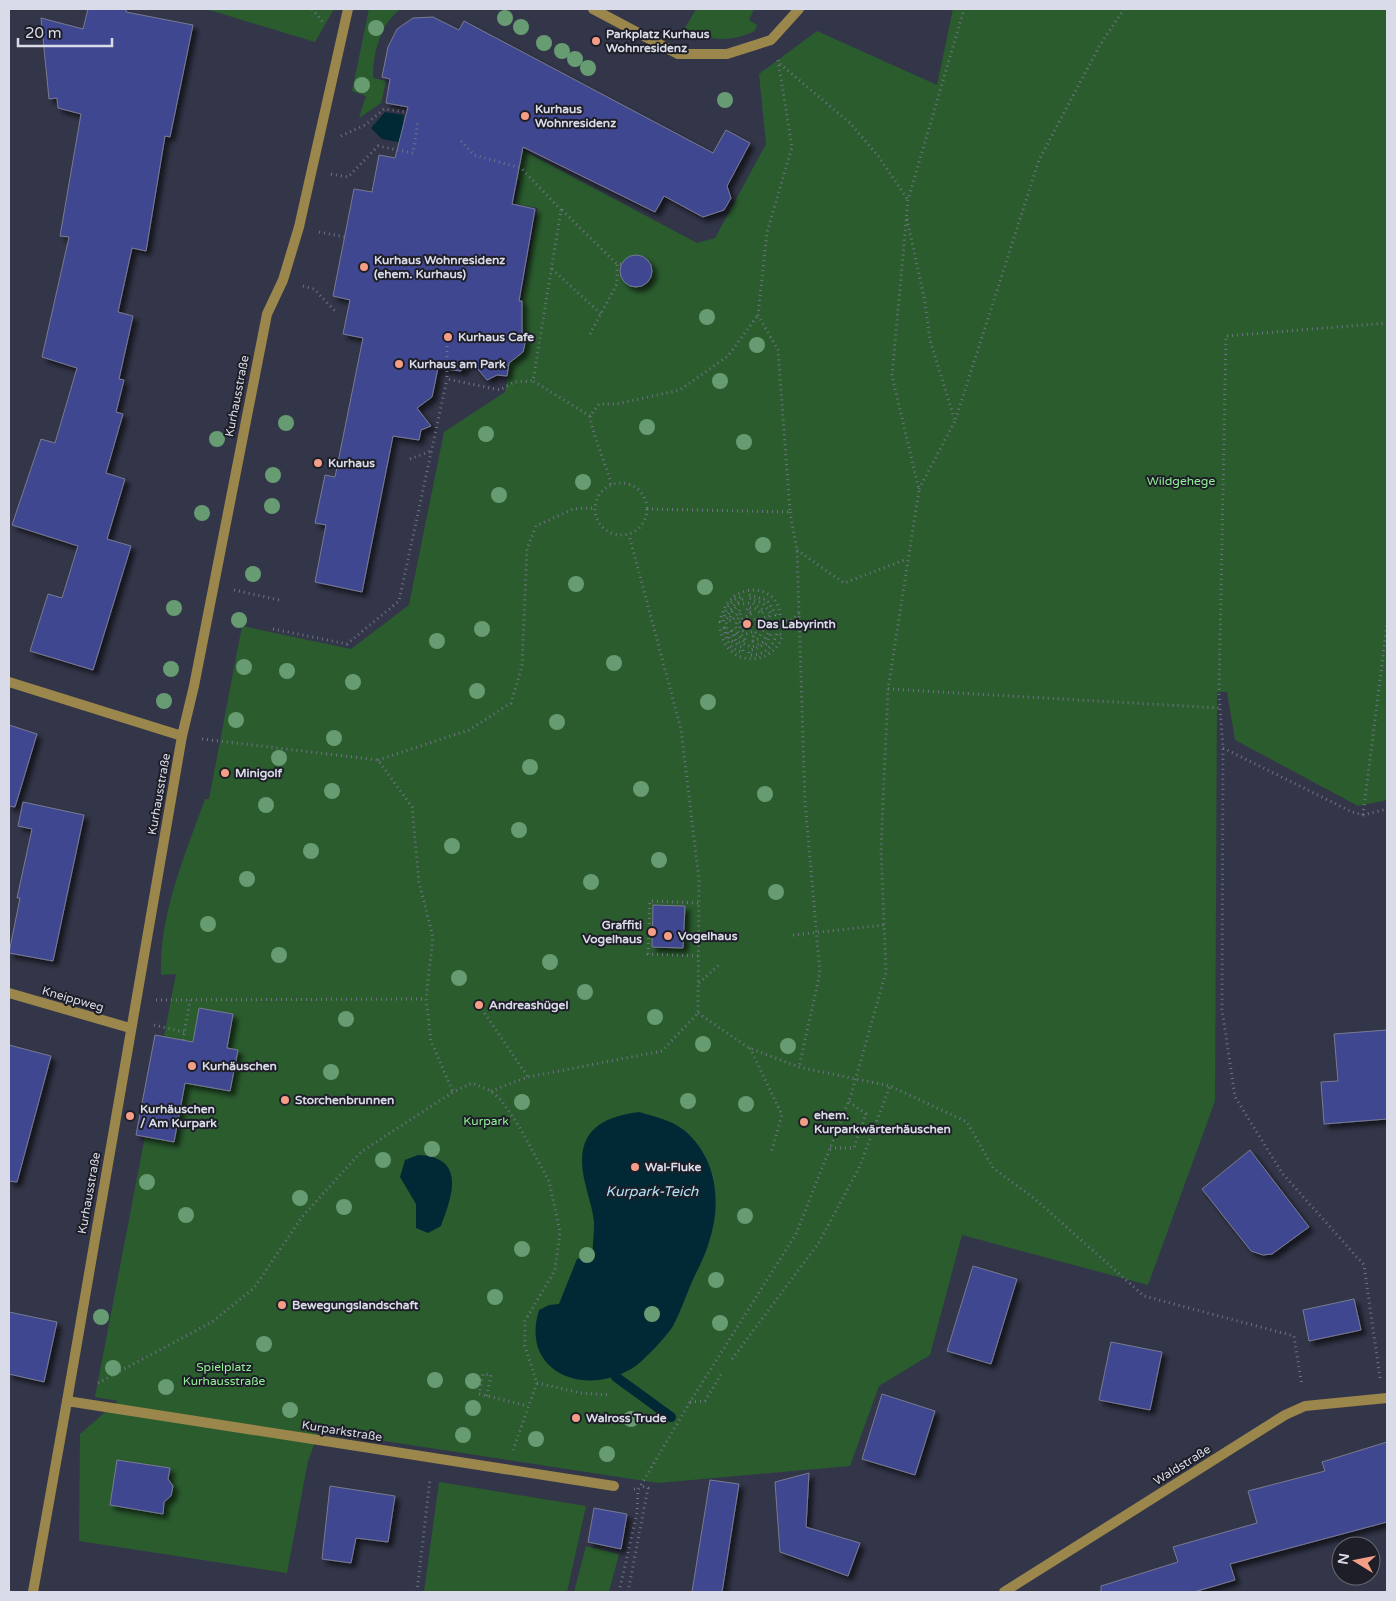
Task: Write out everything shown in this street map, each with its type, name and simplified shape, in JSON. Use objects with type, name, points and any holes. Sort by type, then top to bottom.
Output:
[{"type":"street","name":"Kurhausstraße","points":[[33,1592],[182,736],[267,314],[284,280],[298,228],[348,9]]},
{"type":"street","points":[[593,9],[678,54],[727,54],[771,40],[798,9]]},
{"type":"street","points":[[9,682],[182,736]]},
{"type":"street","name":"Kneippweg","points":[[9,993],[130,1028]]},
{"type":"street","name":"Waldstraße","points":[[1004,1592],[1285,1415],[1305,1406],[1385,1398]]},
{"type":"street","name":"Kurparkstraße","points":[[67,1401],[614,1486]]},
{"type":"path","points":[[919,490],[892,376],[906,216],[908,200],[964,9]]},
{"type":"path","points":[[619,1592],[637,1513],[640,1488],[690,1402],[796,1234],[848,1101],[886,972],[881,847],[888,689],[919,490],[955,421],[1039,160],[1100,45],[1124,9]]},
{"type":"path","points":[[590,416],[599,404],[617,404],[680,390],[728,356],[758,316],[766,232],[792,146],[780,64],[850,123],[879,157],[908,200]]},
{"type":"path","points":[[316,147],[365,125],[384,108],[407,112]]},
{"type":"path","points":[[311,169],[348,177],[378,146],[413,153],[418,122]]},
{"type":"path","points":[[461,141],[474,155],[521,168],[561,210],[619,264],[618,284],[590,334]]},
{"type":"path","points":[[533,381],[561,210]]},
{"type":"path","points":[[906,216],[925,302],[930,340],[955,421]]},
{"type":"path","points":[[336,235],[345,237]]},
{"type":"path","points":[[552,269],[600,314]]},
{"type":"path","points":[[284,280],[314,289],[335,311]]},
{"type":"path","points":[[758,316],[778,350],[790,512],[797,550],[805,802],[820,973],[799,1067]]},
{"type":"path","points":[[1385,1398],[1364,1265],[1282,1173],[1235,1097],[1222,1009],[1223,748],[1219,708],[1226,336],[1387,323]]},
{"type":"path","points":[[273,629],[347,644],[398,601],[447,379],[447,346]]},
{"type":"path","points":[[447,379],[500,390],[514,382],[533,381],[590,416],[593,431],[605,460],[611,484]]},
{"type":"path","points":[[410,459],[431,451]]},
{"type":"path","points":[[623,482],[636,487],[644,497],[647,509],[642,525],[629,535],[616,535],[605,530],[596,520],[594,508],[599,494],[611,484],[623,482]]},
{"type":"path","points":[[182,736],[256,747],[378,760],[469,730],[511,703],[522,666],[527,549],[536,526],[573,509],[594,508]]},
{"type":"path","points":[[647,509],[790,512]]},
{"type":"path","points":[[491,1091],[528,1078],[662,1051],[698,1013],[699,880],[681,729],[629,535]]},
{"type":"path","points":[[797,550],[844,583],[908,559]]},
{"type":"path","points":[[213,585],[279,600]]},
{"type":"path","points":[[799,613],[792,620],[744,627],[744,621],[768,617],[771,614],[763,603],[749,598],[749,595],[767,600],[776,615],[780,615],[778,605],[770,597],[758,591],[747,590],[731,598],[724,607],[720,622],[723,622],[729,604],[742,596],[742,599],[730,609],[726,624],[730,640],[743,648],[743,652],[733,648],[726,638],[724,628],[720,629],[730,650],[750,659],[767,655],[774,651],[782,635],[777,633],[774,643],[768,649],[756,655],[749,654],[749,652],[766,644],[771,634],[768,633],[763,642],[752,647],[736,641],[731,635],[730,629],[745,642],[745,638],[738,632],[735,626],[741,612],[740,610],[732,621],[729,620],[732,612],[740,604],[753,604],[764,610],[761,614],[756,609],[748,607],[747,611],[753,613],[740,620],[740,628],[743,632],[746,634],[754,630],[756,632],[752,638],[753,642],[758,639],[765,627],[799,624]]},
{"type":"path","points":[[1363,815],[1387,624]]},
{"type":"path","points":[[888,689],[1219,708]]},
{"type":"path","points":[[1223,748],[1352,812],[1363,815],[1387,809]]},
{"type":"path","points":[[378,760],[412,807],[419,882],[433,938],[426,999],[431,1042],[453,1092]]},
{"type":"path","points":[[698,956],[648,954],[650,901],[699,903]]},
{"type":"path","points":[[793,935],[884,925]]},
{"type":"path","points":[[698,984],[721,963]]},
{"type":"path","points":[[135,1000],[426,999]]},
{"type":"path","points":[[183,1040],[190,1000]]},
{"type":"path","points":[[479,1005],[528,1078]]},
{"type":"path","points":[[698,1013],[749,1048],[799,1067],[890,1086],[967,1122],[993,1168],[1035,1199],[1144,1296],[1294,1336],[1305,1406]]},
{"type":"path","points":[[155,1026],[184,1032]]},
{"type":"path","points":[[749,1048],[782,1115],[771,1154]]},
{"type":"path","points":[[67,1401],[212,1322],[254,1288],[302,1217],[361,1152],[453,1092],[472,1083],[491,1091],[501,1100],[519,1126],[549,1181],[560,1232],[556,1270],[525,1321],[525,1346],[536,1383],[506,1469]]},
{"type":"path","points":[[732,1359],[818,1244],[859,1168],[890,1086]]},
{"type":"path","points":[[830,1148],[854,1148],[866,1114],[848,1101]]},
{"type":"path","points":[[690,1402],[705,1401],[723,1371]]},
{"type":"path","points":[[487,1396],[491,1376],[483,1374],[480,1394],[487,1396],[528,1406]]},
{"type":"path","points":[[536,1383],[581,1394],[609,1395]]},
{"type":"path","points":[[417,1592],[433,1458]]},
{"type":"path","points":[[614,1486],[648,1488],[628,1592]]},
{"type":"green space","points":[[206,9],[334,9],[315,42]]},
{"type":"green space","points":[[369,9],[401,9],[388,22],[376,49],[373,78],[386,81],[381,103],[359,118],[366,96],[352,91]]},
{"type":"green space","points":[[696,9],[754,9],[749,20],[757,25],[755,31],[728,39],[704,36],[685,28]]},
{"type":"green space","points":[[953,9],[1387,9],[1387,800],[1358,806],[1235,740],[1227,692],[1217,692],[1215,1101],[1148,1285],[962,1235],[930,1355],[879,1386],[850,1466],[658,1483],[319,1431],[308,1461],[287,1573],[79,1541],[80,1434],[118,1401],[95,1397],[176,974],[161,975],[161,952],[164,930],[182,863],[205,799],[209,799],[242,626],[351,649],[409,605],[444,432],[505,392],[538,208],[515,204],[520,181],[481,172],[498,137],[697,243],[715,238],[766,144],[759,74],[817,31],[937,85]]},
{"type":"green space","points":[[439,1482],[586,1506],[567,1592],[424,1592]]},
{"type":"green space","points":[[586,1546],[619,1554],[609,1592],[574,1592]]},
{"type":"water","points":[[385,112],[404,115],[403,122],[416,125],[413,145],[382,139],[371,128]]},
{"type":"water","name":"Kurpark-Teich","points":[[639,1112],[663,1119],[680,1127],[696,1142],[704,1154],[714,1182],[716,1197],[713,1227],[705,1253],[678,1316],[661,1341],[637,1365],[618,1375],[599,1380],[580,1380],[563,1375],[549,1365],[539,1351],[536,1332],[539,1310],[549,1305],[559,1304],[577,1259],[592,1256],[594,1222],[582,1161],[583,1149],[587,1139],[600,1124],[618,1116]]},
{"type":"water","points":[[418,1155],[433,1157],[444,1163],[450,1170],[452,1180],[452,1190],[441,1226],[428,1233],[416,1228],[416,1204],[400,1177],[405,1160]]},
{"type":"building","points":[[88,9],[126,9],[126,12],[193,25],[170,137],[165,136],[146,251],[132,248],[118,312],[133,316],[119,379],[124,380],[116,412],[123,414],[106,473],[125,479],[107,539],[131,546],[93,670],[30,651],[48,594],[62,598],[78,546],[12,525],[41,439],[55,443],[77,368],[42,357],[69,237],[60,236],[81,114],[58,108],[57,98],[49,99],[41,18],[83,29]]},
{"type":"building","points":[[433,17],[459,30],[464,21],[713,153],[726,130],[750,143],[727,186],[731,198],[724,210],[703,217],[664,196],[655,212],[523,147],[512,204],[535,209],[519,301],[522,301],[522,333],[527,334],[523,352],[509,363],[507,376],[497,375],[487,380],[471,361],[461,371],[438,368],[432,397],[417,408],[431,426],[421,430],[419,440],[393,436],[362,592],[315,582],[326,525],[315,523],[325,475],[335,477],[363,338],[343,334],[350,300],[333,296],[354,189],[372,192],[379,155],[395,158],[408,107],[386,103],[390,79],[382,77],[388,47],[397,29],[413,18]]},
{"type":"building","points":[[636,255],[642,256],[647,260],[651,265],[651,277],[647,282],[642,286],[636,287],[630,286],[625,282],[621,277],[620,271],[621,265],[625,260],[630,256]]},
{"type":"building","points":[[9,725],[37,734],[15,807],[9,806]]},
{"type":"building","points":[[23,802],[84,815],[53,961],[9,953],[20,898],[17,898],[32,829],[18,826]]},
{"type":"building","name":"Vogelhaus","points":[[653,905],[685,906],[683,948],[652,947]]},
{"type":"building","name":"Kurhäuschen","points":[[199,1008],[233,1014],[227,1048],[238,1050],[230,1091],[185,1083],[174,1142],[136,1135],[155,1035],[193,1042]]},
{"type":"building","points":[[1387,1030],[1387,1119],[1324,1124],[1321,1082],[1338,1081],[1334,1034]]},
{"type":"building","points":[[9,1045],[51,1056],[17,1182],[9,1181]]},
{"type":"building","points":[[1250,1150],[1309,1227],[1272,1254],[1263,1255],[1251,1251],[1202,1189]]},
{"type":"building","points":[[973,1266],[1017,1279],[991,1364],[947,1351]]},
{"type":"building","points":[[1354,1299],[1361,1330],[1309,1341],[1303,1310]]},
{"type":"building","points":[[9,1312],[57,1322],[44,1382],[9,1374]]},
{"type":"building","points":[[1111,1342],[1162,1352],[1150,1410],[1099,1400]]},
{"type":"building","points":[[882,1394],[935,1411],[915,1475],[862,1459]]},
{"type":"building","points":[[1387,1442],[1387,1522],[1230,1564],[1235,1580],[1194,1592],[1101,1592],[1101,1586],[1178,1562],[1173,1547],[1257,1523],[1248,1491],[1325,1471],[1322,1462]]},
{"type":"building","points":[[117,1460],[170,1468],[168,1479],[173,1486],[171,1496],[164,1502],[163,1514],[110,1505]]},
{"type":"building","points":[[809,1473],[806,1527],[860,1543],[848,1576],[780,1552],[775,1482]]},
{"type":"building","points":[[710,1480],[739,1484],[722,1592],[692,1592]]},
{"type":"building","points":[[330,1486],[395,1496],[388,1542],[356,1538],[351,1563],[322,1559]]},
{"type":"building","points":[[594,1508],[627,1514],[621,1549],[588,1542]]},
{"type":"waterway","points":[[616,1377],[671,1417]]},
{"type":"place","name":"Parkplatz Kurhaus Wohnresidenz","points":[[596,41]]},
{"type":"place","name":"Kurhaus Wohnresidenz","points":[[525,116]]},
{"type":"place","name":"Kurhaus Wohnresidenz (ehem. Kurhaus)","points":[[364,267]]},
{"type":"place","name":"Kurhaus Cafe","points":[[448,337]]},
{"type":"place","name":"Kurhaus am Park","points":[[399,364]]},
{"type":"place","name":"Kurhaus","points":[[318,463]]},
{"type":"place","name":"Das Labyrinth","points":[[747,624]]},
{"type":"place","name":"Minigolf","points":[[225,773]]},
{"type":"place","name":"Graffiti Vogelhaus","points":[[652,932]]},
{"type":"place","name":"Vogelhaus","points":[[668,936]]},
{"type":"place","name":"Andreashügel","points":[[479,1005]]},
{"type":"place","name":"Kurhäuschen","points":[[192,1066]]},
{"type":"place","name":"Storchenbrunnen","points":[[285,1100]]},
{"type":"place","name":"Kurhäuschen / Am Kurpark","points":[[130,1116]]},
{"type":"place","name":"ehem. Kurparkwärterhäuschen","points":[[804,1122]]},
{"type":"place","name":"Wal-Fluke","points":[[635,1167]]},
{"type":"place","name":"Bewegungslandschaft","points":[[282,1305]]},
{"type":"place","name":"Walross Trude","points":[[576,1418]]},
{"type":"park label","name":"Wildgehege","points":[[1181,481]]},
{"type":"park label","name":"Kurpark","points":[[486,1121]]},
{"type":"park label","name":"Spielplatz Kurhausstraße","points":[[224,1374]]}]
